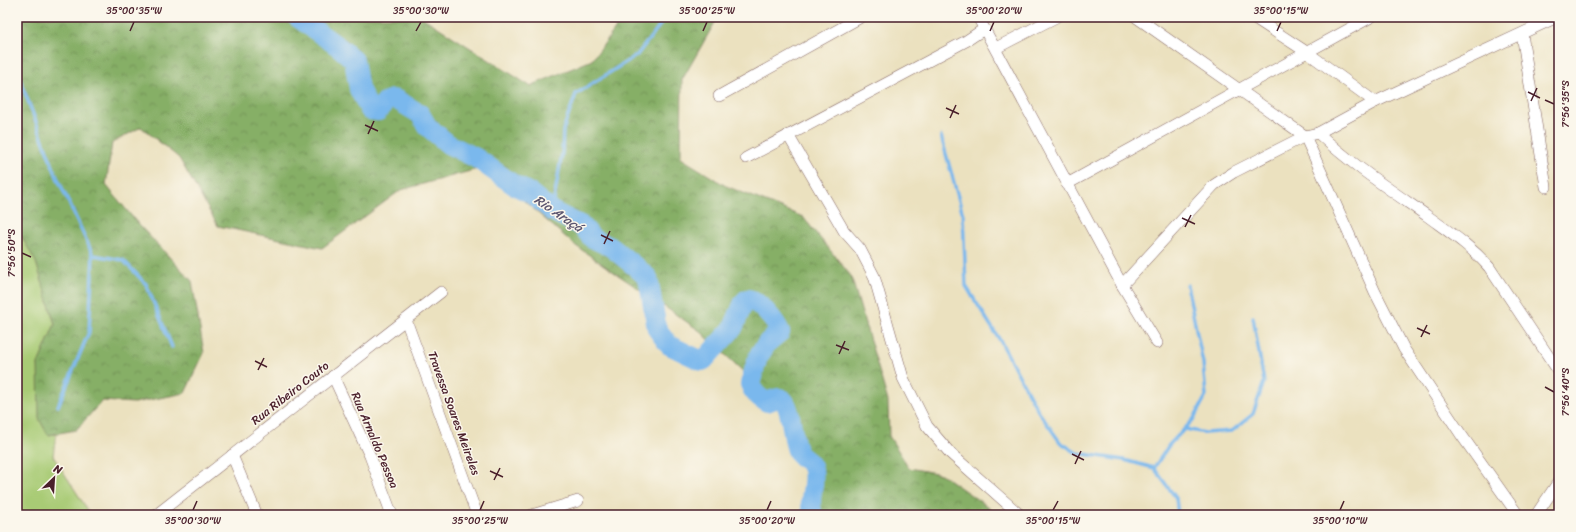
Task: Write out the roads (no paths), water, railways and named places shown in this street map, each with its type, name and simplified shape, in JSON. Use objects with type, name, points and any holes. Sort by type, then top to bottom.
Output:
[{"type":"street","points":[[719,96],[861,17]]},
{"type":"street","points":[[978,17],[1122,285],[1157,343]]},
{"type":"street","points":[[996,48],[1056,17]]},
{"type":"street","points":[[1136,17],[1239,88],[1305,136],[1375,292],[1404,349],[1460,433],[1518,515]]},
{"type":"street","points":[[1253,17],[1308,53],[1375,102]]},
{"type":"street","points":[[1067,184],[1239,88],[1308,53],[1371,17]]},
{"type":"street","points":[[1122,285],[1214,185],[1234,172],[1305,136],[1318,133],[1375,102],[1557,17]]},
{"type":"street","points":[[746,158],[966,41],[984,29]]},
{"type":"street","points":[[1522,34],[1546,187]]},
{"type":"street","points":[[1318,133],[1363,170],[1461,240],[1479,255],[1490,267],[1559,372]]},
{"type":"street","points":[[788,135],[844,231],[860,249],[874,276],[903,378],[928,426],[950,453],[1020,515]]},
{"type":"street","name":"Rua Ribeiro Couto","points":[[156,515],[441,292]]},
{"type":"street","name":"Travessa Soares Meireles","points":[[406,320],[477,515]]},
{"type":"street","name":"Rua Arnaldo Pessoa","points":[[333,376],[370,456],[392,515]]},
{"type":"street","points":[[232,455],[257,515]]},
{"type":"street","points":[[1536,515],[1559,481]]},
{"type":"street","points":[[532,515],[578,501]]},
{"type":"waterway","name":"Rio Araçá","points":[[297,17],[354,60],[359,89],[370,110],[378,111],[387,101],[392,99],[397,100],[420,114],[427,126],[448,144],[476,158],[514,185],[530,193],[552,211],[582,226],[592,238],[611,247],[637,268],[648,278],[657,329],[669,345],[702,361],[733,328],[744,302],[747,299],[756,302],[771,317],[780,332],[768,342],[758,357],[750,384],[755,393],[767,402],[779,398],[784,401],[787,406],[796,449],[799,454],[811,465],[813,470],[814,476],[811,498],[811,509],[813,515]]},
{"type":"waterway","points":[[552,211],[562,153],[563,130],[576,94],[637,55],[666,17]]},
{"type":"waterway","points":[[17,72],[57,177],[93,255],[89,332],[58,406]]},
{"type":"waterway","points":[[941,136],[963,215],[966,286],[1001,342],[1038,411],[1060,442],[1077,453],[1124,460],[1154,468],[1176,498],[1178,515]]},
{"type":"waterway","points":[[93,255],[123,260],[146,284],[172,347]]},
{"type":"waterway","points":[[1154,468],[1169,445],[1193,420],[1206,396],[1203,363],[1187,285]]},
{"type":"waterway","points":[[1185,429],[1205,433],[1232,431],[1253,414],[1264,382],[1253,317]]}]
